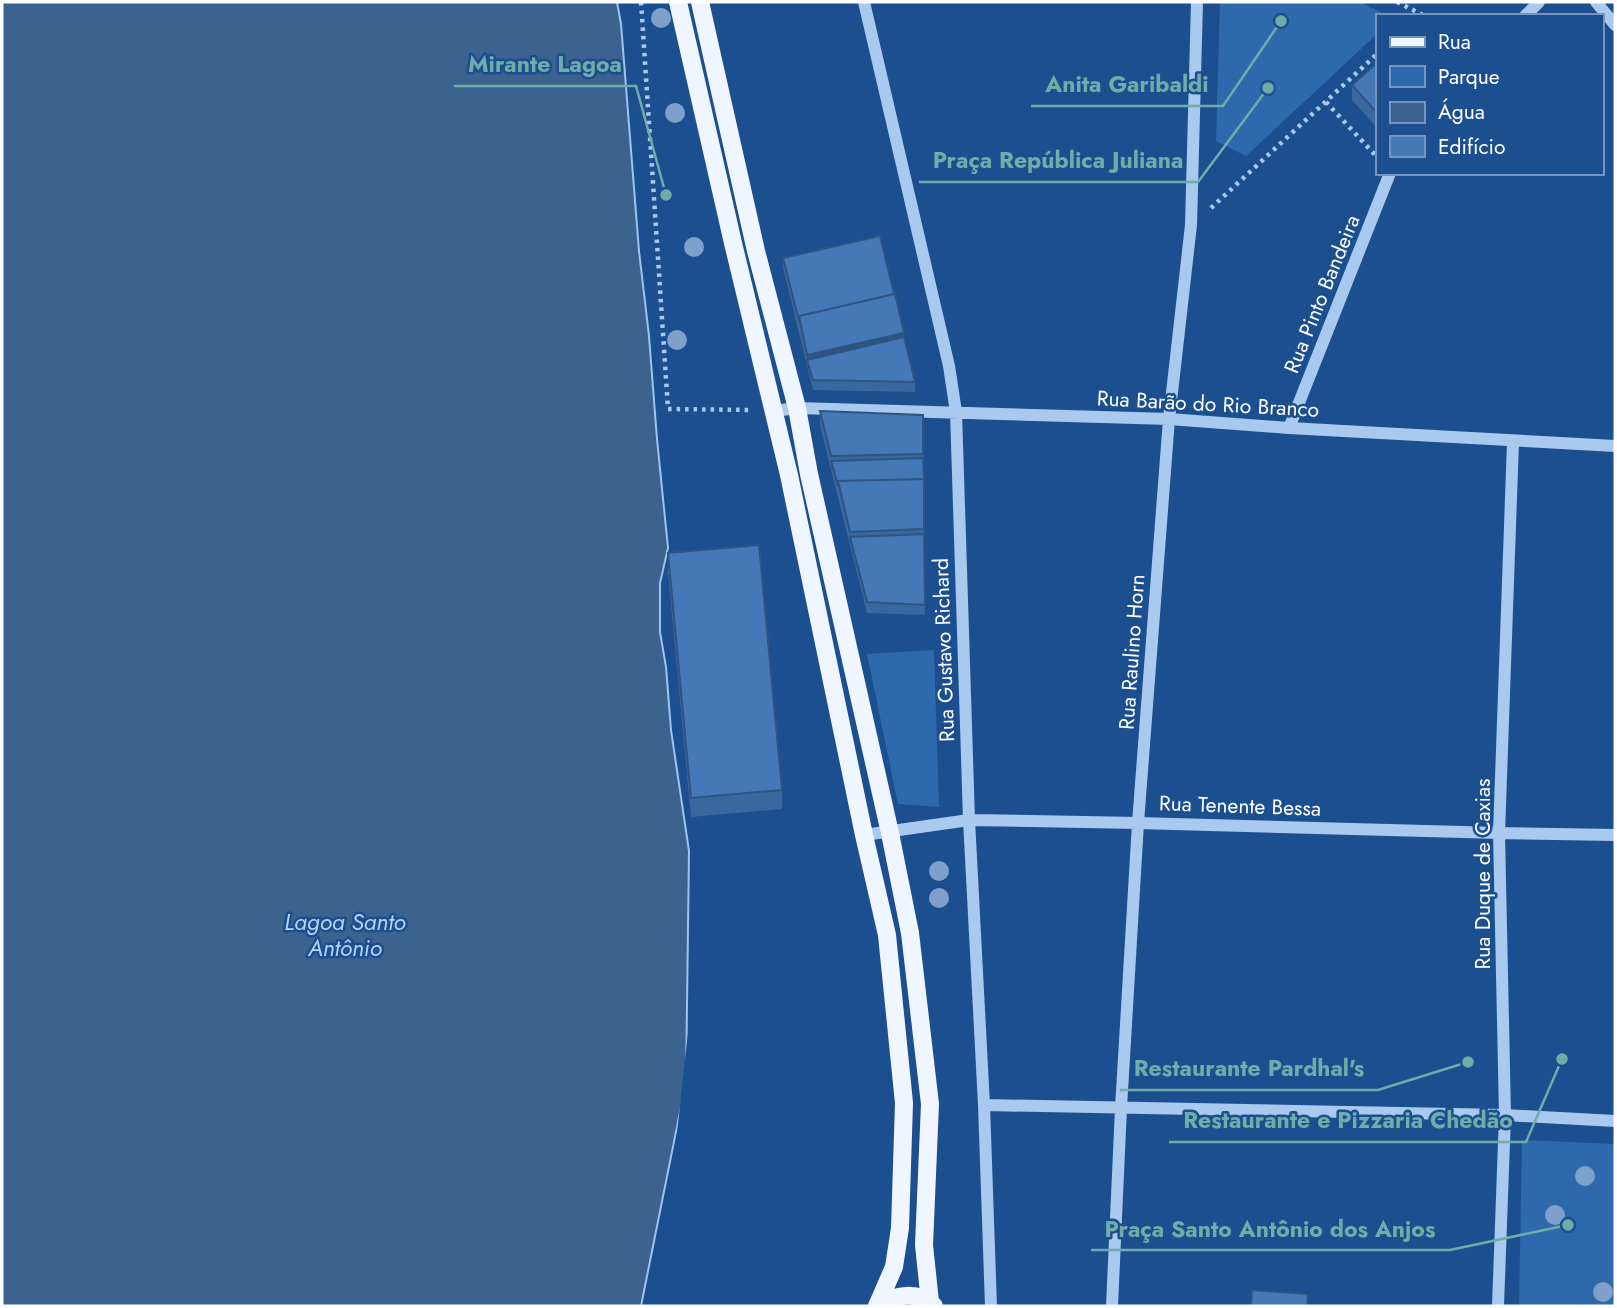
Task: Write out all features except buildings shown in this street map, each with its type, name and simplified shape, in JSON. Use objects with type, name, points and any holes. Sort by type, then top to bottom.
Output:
[{"type":"main road","points":[[678,2],[789,475],[887,935],[904,1103],[900,1228],[894,1267],[877,1306]]},
{"type":"main road","points":[[700,2],[756,251],[797,408],[809,474],[851,653],[910,933],[930,1104],[924,1245],[932,1304]]},
{"type":"main road","points":[[724,202],[744,198]]},
{"type":"main road","points":[[828,658],[851,653]]},
{"type":"main road","points":[[877,1306],[903,1295],[917,1296],[932,1304]]},
{"type":"street","name":"Rua Gustavo Richard","points":[[864,2],[949,366],[956,412],[969,820],[984,1105],[990,1306]]},
{"type":"street","name":"Rua Raulino Horn","points":[[1112,1306],[1138,822],[1169,419],[1191,225],[1197,2]]},
{"type":"street","points":[[1596,2],[1615,25]]},
{"type":"street","name":"Rua Pinto Bandeira","points":[[1289,428],[1389,175]]},
{"type":"street","name":"Rua Barão do Rio Branco","points":[[774,411],[797,408],[1169,419],[1513,442],[1615,446]]},
{"type":"street","name":"Rua Duque de Caxias","points":[[1497,1306],[1505,1115],[1499,833],[1513,442]]},
{"type":"street","name":"Rua Tenente Bessa","points":[[864,835],[969,820],[1615,835]]},
{"type":"street","points":[[984,1105],[1505,1115],[1615,1121]]},
{"type":"path","points":[[641,2],[668,409],[774,411]]},
{"type":"path","points":[[1397,2],[1420,14]]},
{"type":"path","points":[[1191,225],[1376,55]]},
{"type":"path","points":[[1326,102],[1376,155]]},
{"type":"green space","points":[[1220,2],[1360,2],[1384,14],[1376,14],[1376,35],[1246,156],[1216,141]]},
{"type":"green space","points":[[934,650],[939,807],[898,804],[867,654]]},
{"type":"green space","points":[[1522,1140],[1615,1144],[1615,1306],[1519,1306]]},
{"type":"water","name":"Lagoa Santo Antônio","points":[[2,2],[617,2],[668,548],[660,583],[660,632],[689,851],[686,1082],[641,1306],[2,1306]]},
{"type":"pier","points":[[691,1005],[690,1083],[645,1306],[677,1133]]},
{"type":"place","name":"Anita Garibaldi","points":[[1281,21]]},
{"type":"place","name":"Praça República Juliana","points":[[1268,88]]},
{"type":"place","name":"Mirante Lagoa","points":[[666,195]]},
{"type":"place","name":"Restaurante e Pizzaria Chedão","points":[[1562,1059]]},
{"type":"place","name":"Restaurante Pardhal's","points":[[1468,1062]]},
{"type":"place","name":"Praça Santo Antônio dos Anjos","points":[[1568,1225]]}]
